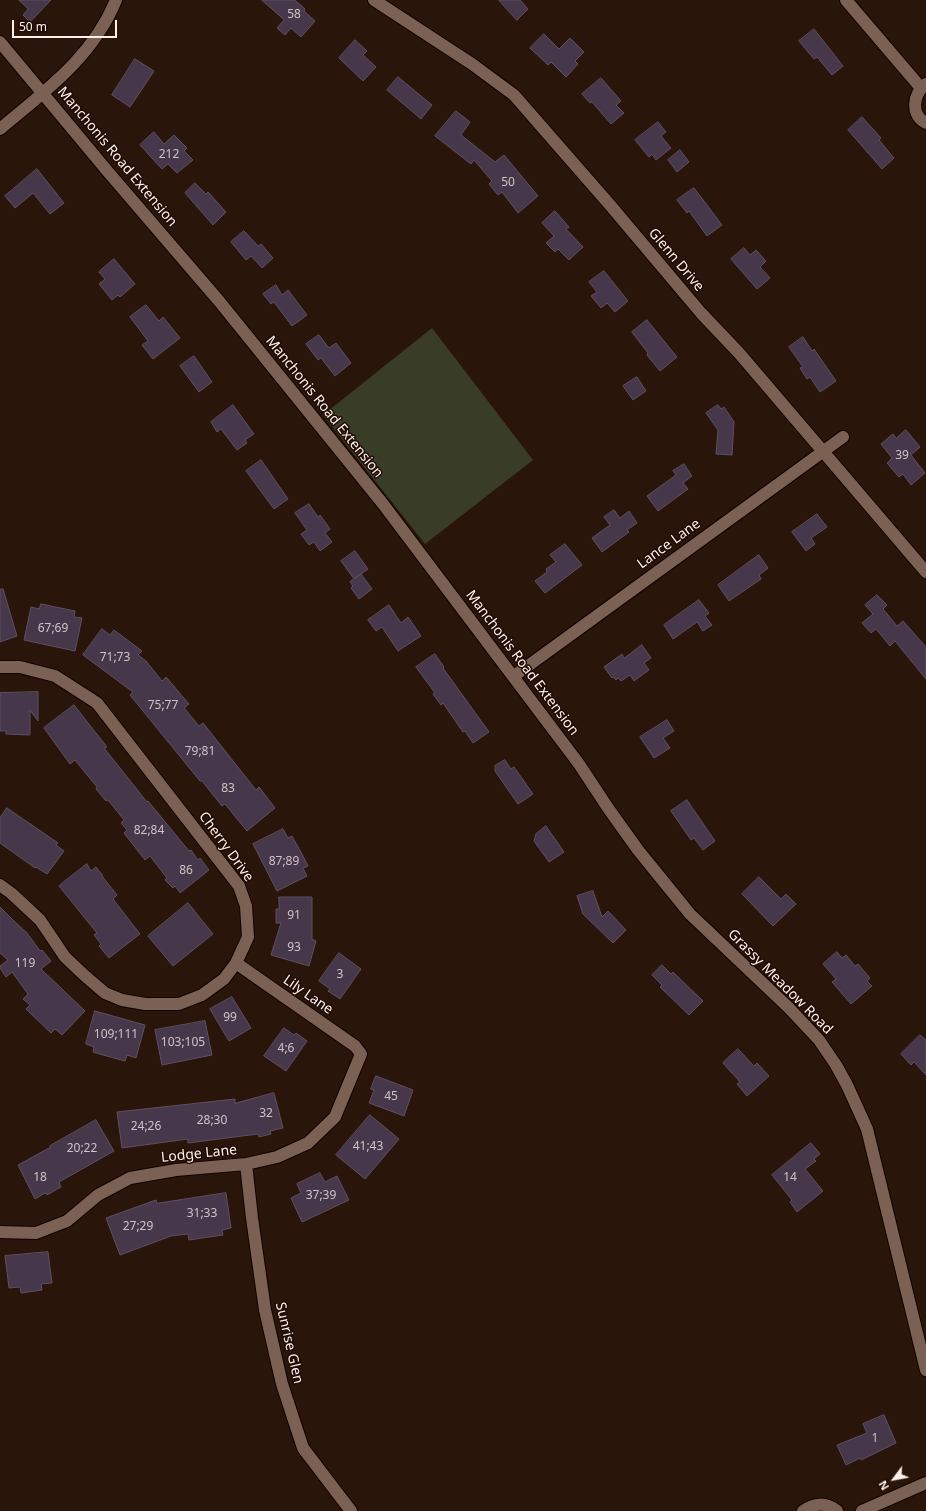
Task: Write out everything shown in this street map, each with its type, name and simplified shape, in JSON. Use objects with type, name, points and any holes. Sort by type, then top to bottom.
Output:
[{"type":"street","points":[[0,129],[43,94],[71,67],[98,35],[116,0]]},
{"type":"street","name":"Glenn Drive","points":[[374,0],[466,60],[514,95],[610,205],[701,313],[739,353],[926,572]]},
{"type":"street","points":[[846,0],[924,86],[917,94],[915,109],[918,116],[926,123]]},
{"type":"street","name":"Manchonis Road Extension","points":[[0,42],[109,173],[223,305],[383,504],[580,764],[606,804]]},
{"type":"street","name":"Lance Lane","points":[[514,676],[843,437]]},
{"type":"street","name":"Cherry Drive","points":[[0,667],[20,667],[56,676],[97,703],[239,886],[246,906],[248,937],[236,963],[224,979],[202,995],[178,1004],[145,1004],[122,1000],[105,993],[84,975],[65,957],[40,920],[11,893],[0,885]]},
{"type":"street","name":"Grassy Meadow Road","points":[[606,804],[638,850],[690,914],[789,1008],[819,1040],[836,1065],[857,1106],[866,1129],[926,1370]]},
{"type":"street","name":"Lily Lane","points":[[236,963],[355,1046],[361,1054]]},
{"type":"street","name":"Lodge Lane","points":[[0,1232],[36,1233],[67,1221],[98,1195],[130,1178],[176,1170],[246,1164],[277,1157],[308,1143],[336,1117],[361,1054]]},
{"type":"street","name":"Sunrise Glen","points":[[246,1164],[265,1310],[282,1384],[303,1448],[350,1511]]},
{"type":"street","points":[[862,1511],[926,1483]]},
{"type":"street","points":[[803,1511],[810,1506],[817,1504],[825,1505],[837,1511]]},
{"type":"green space","points":[[432,328],[533,460],[425,544],[323,415]]},
{"type":"building","points":[[19,0],[51,0],[30,22],[23,15],[28,9]]},
{"type":"building","points":[[262,0],[295,0],[315,21],[301,37],[291,28],[285,35],[277,28],[284,20]]},
{"type":"building","points":[[499,0],[520,0],[528,9],[517,20]]},
{"type":"building","points":[[814,29],[843,66],[832,75],[817,57],[814,59],[799,41]]},
{"type":"building","points":[[544,34],[559,49],[570,38],[584,52],[575,61],[578,64],[566,77],[551,62],[548,65],[530,48]]},
{"type":"building","points":[[355,40],[367,51],[363,55],[376,67],[363,81],[339,58]]},
{"type":"building","points":[[135,59],[154,71],[130,107],[112,95]]},
{"type":"building","points":[[398,77],[432,105],[421,119],[387,90]]},
{"type":"building","points":[[601,78],[621,101],[616,105],[624,113],[611,124],[592,102],[590,103],[582,94]]},
{"type":"building","points":[[456,111],[470,122],[461,135],[495,162],[504,155],[538,196],[518,213],[502,192],[498,195],[489,184],[492,181],[474,160],[471,164],[435,136]]},
{"type":"building","points":[[862,117],[881,138],[879,140],[894,158],[882,169],[848,130]]},
{"type":"building","points":[[658,122],[666,132],[661,136],[671,148],[656,160],[652,154],[649,157],[635,140]]},
{"type":"building","points":[[154,132],[164,144],[174,135],[187,148],[184,151],[193,160],[177,173],[168,164],[162,169],[140,145]]},
{"type":"building","points":[[680,150],[689,162],[677,172],[668,160]]},
{"type":"building","points":[[37,169],[64,203],[50,214],[33,193],[15,208],[5,196]]},
{"type":"building","points":[[195,183],[206,194],[208,192],[226,212],[213,225],[185,193]]},
{"type":"building","points":[[694,188],[722,225],[707,236],[689,211],[687,213],[677,200]]},
{"type":"building","points":[[555,211],[569,227],[566,229],[583,247],[569,260],[558,249],[555,252],[546,243],[554,236],[542,223]]},
{"type":"building","points":[[244,231],[258,246],[261,244],[273,258],[262,268],[251,256],[246,260],[231,242]]},
{"type":"building","points":[[744,248],[750,255],[756,250],[766,261],[760,267],[770,278],[757,289],[731,259]]},
{"type":"building","points":[[114,259],[135,284],[120,297],[118,295],[112,300],[99,284],[105,279],[99,272]]},
{"type":"building","points":[[604,271],[628,301],[615,312],[607,303],[601,308],[591,296],[597,292],[589,282]]},
{"type":"building","points":[[276,285],[282,295],[288,290],[307,315],[292,326],[274,302],[271,304],[263,294]]},
{"type":"building","points":[[146,305],[159,321],[163,317],[180,338],[153,359],[142,345],[148,341],[130,317]]},
{"type":"building","points":[[647,320],[677,357],[660,371],[647,355],[648,353],[632,332]]},
{"type":"building","points":[[319,335],[329,348],[336,343],[351,363],[335,376],[321,358],[318,360],[306,344]]},
{"type":"building","points":[[803,337],[812,351],[814,349],[836,381],[820,392],[810,377],[807,379],[800,368],[803,367],[789,347]]},
{"type":"building","points":[[194,356],[212,382],[199,392],[180,366]]},
{"type":"building","points":[[637,377],[646,391],[633,400],[623,386]]},
{"type":"building","points":[[233,405],[254,434],[245,440],[247,443],[237,450],[221,429],[217,432],[211,422]]},
{"type":"building","points":[[718,405],[721,409],[724,407],[734,422],[732,455],[716,454],[718,430],[706,413]]},
{"type":"building","points":[[906,430],[920,447],[911,455],[925,473],[911,485],[903,474],[899,477],[887,463],[892,458],[881,444],[893,434],[896,438]]},
{"type":"building","points":[[261,460],[288,499],[274,509],[246,471]]},
{"type":"building","points":[[684,464],[692,476],[683,483],[688,489],[658,511],[647,496],[676,475],[673,471]]},
{"type":"building","points":[[309,504],[318,517],[320,515],[330,529],[325,533],[332,542],[320,551],[314,542],[309,545],[301,534],[307,530],[295,513]]},
{"type":"building","points":[[614,510],[620,518],[629,511],[637,523],[627,530],[629,532],[602,552],[592,538],[610,525],[604,517]]},
{"type":"building","points":[[817,514],[827,527],[811,538],[815,544],[806,551],[792,532]]},
{"type":"building","points":[[565,544],[582,565],[545,593],[535,581],[547,572],[546,569],[556,562],[550,555]]},
{"type":"building","points":[[355,551],[368,569],[354,579],[341,561]]},
{"type":"building","points":[[759,555],[768,568],[759,575],[761,579],[729,601],[718,585]]},
{"type":"building","points":[[361,574],[372,589],[359,599],[351,588],[353,586],[350,582]]},
{"type":"building","points":[[3,589],[17,636],[0,642],[0,590]]},
{"type":"building","points":[[877,595],[887,605],[883,609],[897,626],[903,621],[926,647],[926,679],[895,641],[890,646],[876,629],[871,633],[862,623],[873,614],[865,605]]},
{"type":"building","points":[[699,600],[709,613],[705,616],[712,625],[703,631],[697,622],[673,639],[664,625]]},
{"type":"building","points":[[41,604],[75,611],[74,617],[82,618],[75,651],[24,640],[31,607],[39,609]]},
{"type":"building","points":[[389,605],[401,623],[408,617],[421,636],[398,651],[382,627],[376,631],[368,620]]},
{"type":"building","points":[[102,629],[110,635],[114,630],[142,651],[138,655],[146,661],[162,681],[166,677],[189,704],[184,708],[199,726],[203,723],[256,790],[259,787],[275,808],[247,831],[225,804],[222,806],[130,695],[133,692],[83,655]]},
{"type":"building","points":[[642,645],[651,658],[644,663],[649,670],[634,681],[630,675],[621,681],[618,678],[616,680],[613,677],[612,678],[604,667],[622,654],[624,658]]},
{"type":"building","points":[[435,654],[444,667],[443,668],[489,732],[473,743],[465,731],[463,732],[443,703],[441,705],[433,694],[435,693],[416,667]]},
{"type":"building","points":[[38,692],[38,721],[30,710],[30,735],[6,734],[6,731],[0,731],[0,693]]},
{"type":"building","points":[[74,705],[107,747],[104,748],[147,802],[148,801],[189,851],[191,850],[198,860],[200,858],[209,870],[180,893],[175,886],[173,888],[165,880],[167,878],[150,856],[145,860],[124,833],[127,830],[121,823],[124,820],[108,800],[106,801],[96,789],[97,787],[75,760],[70,764],[44,728]]},
{"type":"building","points":[[667,720],[674,731],[663,738],[670,748],[654,758],[640,737]]},
{"type":"building","points":[[505,760],[511,769],[514,767],[533,794],[518,804],[495,771],[495,766]]},
{"type":"building","points":[[687,800],[715,841],[703,850],[694,838],[691,840],[671,811]]},
{"type":"building","points":[[7,808],[58,843],[56,845],[64,851],[47,874],[36,867],[35,868],[0,843],[0,818]]},
{"type":"building","points":[[546,826],[564,852],[549,862],[534,841],[536,834]]},
{"type":"building","points":[[283,829],[288,838],[292,836],[308,866],[303,868],[307,876],[277,891],[253,844]]},
{"type":"building","points":[[87,864],[91,871],[96,867],[103,876],[117,895],[113,899],[140,934],[109,958],[99,946],[101,944],[94,935],[97,933],[59,886]]},
{"type":"building","points":[[759,877],[781,899],[786,894],[796,904],[773,926],[742,894]]},
{"type":"building","points":[[593,891],[602,917],[608,911],[626,930],[613,943],[583,914],[577,896]]},
{"type":"building","points":[[279,897],[312,897],[312,939],[316,941],[309,966],[271,955],[281,923],[276,923],[276,909],[279,909]]},
{"type":"building","points":[[188,903],[213,934],[173,966],[148,936]]},
{"type":"building","points":[[0,907],[27,933],[40,951],[42,950],[51,961],[41,969],[85,1011],[62,1035],[55,1029],[51,1033],[26,1009],[30,1005],[23,999],[28,994],[12,972],[6,977],[0,968],[0,966],[8,960],[0,953]]},
{"type":"building","points":[[837,952],[842,958],[846,955],[855,966],[858,964],[870,978],[867,981],[872,986],[851,1004],[832,982],[836,979],[823,964]]},
{"type":"building","points":[[339,953],[361,969],[340,999],[328,991],[330,989],[319,981]]},
{"type":"building","points":[[662,965],[671,974],[673,972],[703,1001],[689,1015],[660,987],[662,985],[652,975]]},
{"type":"building","points":[[232,997],[251,1028],[229,1041],[210,1009]]},
{"type":"building","points":[[95,1011],[145,1025],[136,1058],[127,1055],[125,1061],[103,1055],[93,1052],[94,1047],[86,1044]]},
{"type":"building","points":[[205,1021],[212,1055],[162,1065],[155,1030]]},
{"type":"building","points":[[284,1028],[294,1035],[296,1033],[307,1041],[286,1071],[264,1056]]},
{"type":"building","points":[[920,1035],[926,1040],[926,1075],[914,1062],[911,1065],[901,1054]]},
{"type":"building","points":[[738,1049],[754,1066],[757,1063],[769,1076],[747,1096],[737,1084],[740,1082],[723,1063]]},
{"type":"building","points":[[376,1076],[413,1090],[404,1116],[369,1103],[374,1090],[371,1089]]},
{"type":"building","points":[[274,1093],[283,1128],[270,1131],[271,1134],[259,1137],[258,1134],[188,1143],[188,1139],[122,1148],[117,1112],[235,1099],[235,1103]]},
{"type":"building","points":[[370,1115],[399,1139],[365,1179],[336,1155]]},
{"type":"building","points":[[96,1120],[114,1151],[59,1182],[61,1187],[47,1195],[45,1193],[35,1199],[18,1165]]},
{"type":"building","points":[[811,1143],[820,1154],[814,1159],[816,1161],[805,1169],[823,1191],[797,1212],[790,1202],[792,1200],[772,1175]]},
{"type":"building","points":[[320,1173],[325,1182],[337,1176],[349,1200],[302,1222],[291,1198],[301,1193],[297,1184]]},
{"type":"building","points":[[226,1193],[231,1228],[222,1230],[223,1235],[189,1240],[188,1234],[171,1236],[120,1255],[106,1218],[156,1200],[157,1203]]},
{"type":"building","points":[[48,1252],[52,1283],[41,1284],[42,1290],[21,1293],[20,1287],[9,1288],[5,1256]]},
{"type":"building","points":[[884,1415],[896,1443],[861,1460],[860,1458],[846,1465],[837,1445],[867,1433],[863,1424]]}]
